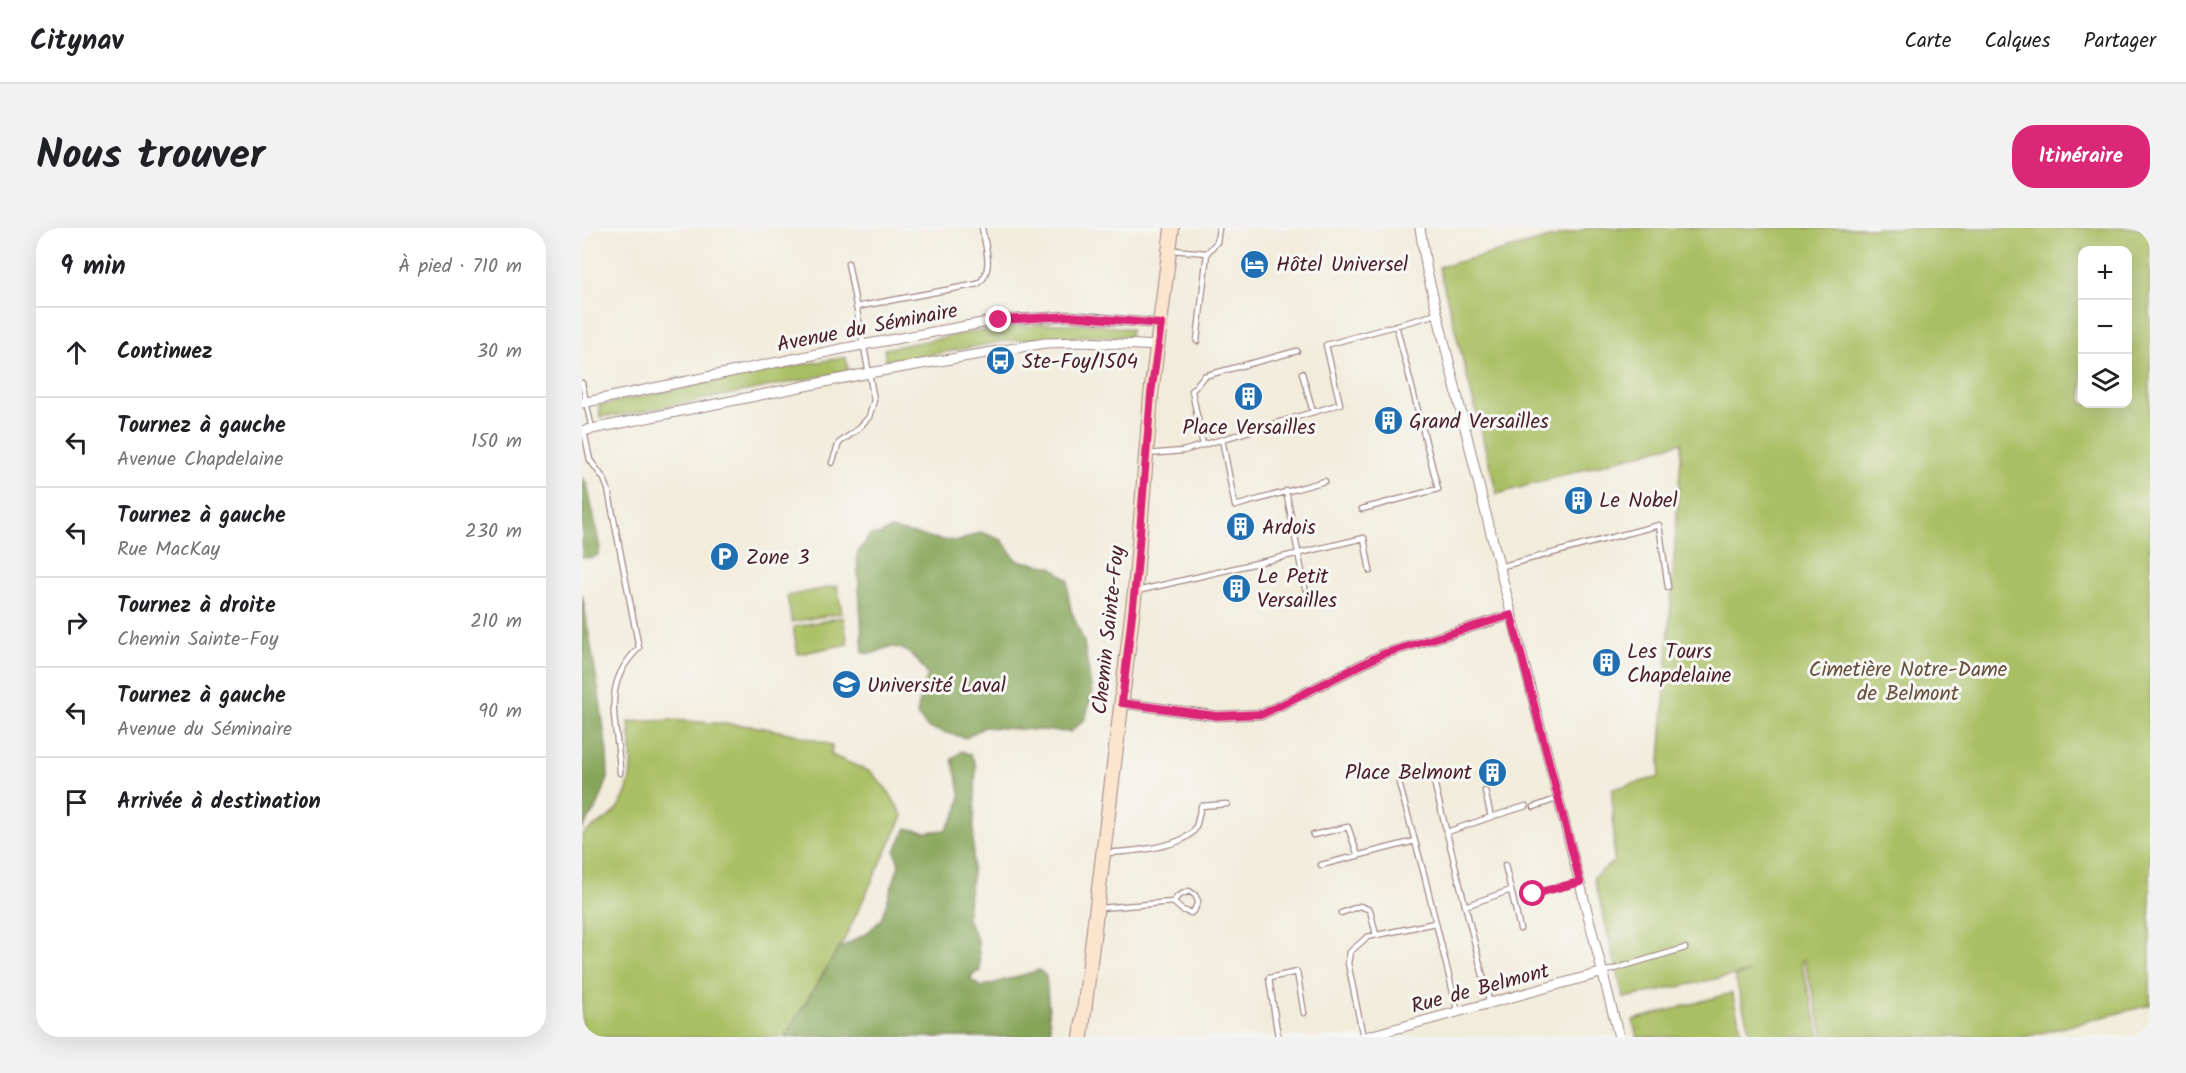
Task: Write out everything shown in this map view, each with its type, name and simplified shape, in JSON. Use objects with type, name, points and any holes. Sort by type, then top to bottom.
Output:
[{"type":"main road","name":"Chemin Sainte-Foy","points":[[1081,1037],[1135,591],[1158,346],[1172,228]]},
{"type":"street","points":[[1420,228],[1437,314],[1499,567],[1619,1037]]},
{"type":"street","name":"Avenue du Séminaire","points":[[584,403],[862,344],[999,320],[1070,316],[1161,324]]},
{"type":"street","points":[[586,430],[869,373],[1045,343],[1084,342],[1158,346]]},
{"type":"street","points":[[1122,703],[1217,716],[1263,714],[1383,654],[1511,615]]},
{"type":"street","name":"Rue de Belmont","points":[[1364,1037],[1604,972]]},
{"type":"lane","points":[[856,308],[978,284],[985,276],[987,265],[982,228]]},
{"type":"lane","points":[[1197,341],[1207,253],[1217,242],[1219,228]]},
{"type":"lane","points":[[1170,249],[1207,253]]},
{"type":"lane","points":[[832,463],[839,443],[857,430],[869,417],[874,400],[848,263]]},
{"type":"lane","points":[[1147,454],[1183,451],[1340,404],[1326,345],[1437,314]]},
{"type":"lane","points":[[1362,509],[1438,489],[1396,325]]},
{"type":"lane","points":[[1203,445],[1192,391],[1204,376],[1298,351]]},
{"type":"lane","points":[[1302,374],[1313,412]]},
{"type":"lane","points":[[582,383],[590,460],[604,479],[608,489],[639,648],[624,664],[616,683],[613,700],[620,773]]},
{"type":"lane","points":[[1222,439],[1235,506],[1325,481]]},
{"type":"lane","points":[[1287,492],[1305,588]]},
{"type":"lane","points":[[1499,567],[1659,525],[1668,586]]},
{"type":"lane","points":[[1135,591],[1364,538],[1370,571]]},
{"type":"lane","points":[[1432,774],[1490,1004]]},
{"type":"lane","points":[[1399,783],[1458,1013]]},
{"type":"lane","points":[[1485,791],[1491,817]]},
{"type":"lane","points":[[1534,807],[1559,798]]},
{"type":"lane","points":[[1105,853],[1148,849],[1180,840],[1189,836],[1196,828],[1201,806],[1227,804]]},
{"type":"lane","points":[[1447,832],[1526,806]]},
{"type":"lane","points":[[1313,835],[1348,827],[1358,856]]},
{"type":"lane","points":[[1321,864],[1414,841]]},
{"type":"lane","points":[[1505,865],[1520,929]]},
{"type":"lane","points":[[1533,894],[1580,882]]},
{"type":"lane","points":[[1465,906],[1511,890]]},
{"type":"lane","points":[[1097,909],[1173,902],[1178,896],[1189,891],[1198,901],[1191,913],[1182,910],[1173,902]]},
{"type":"lane","points":[[1341,913],[1360,906],[1370,910],[1376,935]]},
{"type":"lane","points":[[1364,1037],[1348,963],[1350,952],[1367,937],[1435,923]]},
{"type":"lane","points":[[1604,972],[1685,948]]},
{"type":"lane","points":[[1278,1037],[1269,978],[1297,972],[1304,1013]]},
{"type":"green space","name":"Cimetière Notre-Dame de Belmont","points":[[1589,228],[2150,228],[2150,1005],[2025,1037],[1824,1037],[1804,960],[1801,962],[1820,1037],[1751,1037],[1735,977],[1749,972],[1624,998],[1594,877],[1614,861],[1612,789],[1659,777],[1682,442],[1497,494],[1439,267]]},
{"type":"green space","points":[[1045,324],[1093,324],[1131,329],[1130,337],[1084,336],[1006,341],[901,360],[886,360],[884,349],[972,332]]},
{"type":"green space","points":[[846,357],[848,371],[629,414],[600,417],[599,405]]},
{"type":"green space","points":[[582,478],[587,484],[600,548],[598,555],[592,558],[582,557]]},
{"type":"green space","points":[[891,529],[942,540],[959,541],[981,532],[1002,540],[1016,560],[1052,567],[1068,580],[1071,610],[1084,642],[1092,694],[1085,719],[1070,732],[984,727],[966,738],[928,728],[917,715],[928,675],[917,661],[908,652],[897,647],[863,653],[857,554],[870,535],[879,535]]},
{"type":"green space","points":[[837,586],[842,613],[792,622],[787,596]]},
{"type":"green space","points":[[582,594],[599,693],[608,778],[598,805],[582,829]]},
{"type":"green space","points":[[843,617],[848,644],[798,654],[793,627]]},
{"type":"green space","points":[[672,720],[753,726],[794,734],[832,745],[831,755],[871,772],[888,791],[903,816],[844,940],[785,1037],[582,1037],[582,834],[610,816],[625,796],[631,772],[629,722]]},
{"type":"green space","points":[[962,751],[971,755],[976,765],[972,879],[967,919],[978,941],[980,971],[974,973],[970,979],[981,987],[1039,970],[1046,976],[1051,1037],[785,1037],[838,949],[867,933],[881,920],[899,865],[895,851],[907,828],[926,832],[945,830],[957,812],[960,796],[952,759]]},
{"type":"green space","points":[[1732,993],[1743,1037],[1637,1037],[1633,1020]]},
{"type":"place","name":"Hôtel Universel","points":[[1255,264]]},
{"type":"place","name":"Ste-Foy/1504","points":[[1001,361]]},
{"type":"place","name":"Place Versailles","points":[[1249,396]]},
{"type":"place","name":"Grand Versailles","points":[[1388,421]]},
{"type":"place","name":"Le Nobel","points":[[1578,500]]},
{"type":"place","name":"Ardois","points":[[1241,527]]},
{"type":"place","name":"Zone 3","points":[[725,557]]},
{"type":"place","name":"Le Petit Versailles","points":[[1236,588]]},
{"type":"place","name":"Les Tours Chapdelaine","points":[[1606,663]]},
{"type":"place","name":"Université Laval","points":[[846,685]]},
{"type":"place","name":"Place Belmont","points":[[1493,772]]},
{"type":"route","points":[[999,320],[1070,316],[1161,324],[1151,394],[1137,570],[1122,703],[1217,716],[1263,714],[1383,654],[1511,615],[1580,882],[1533,894]]}]
